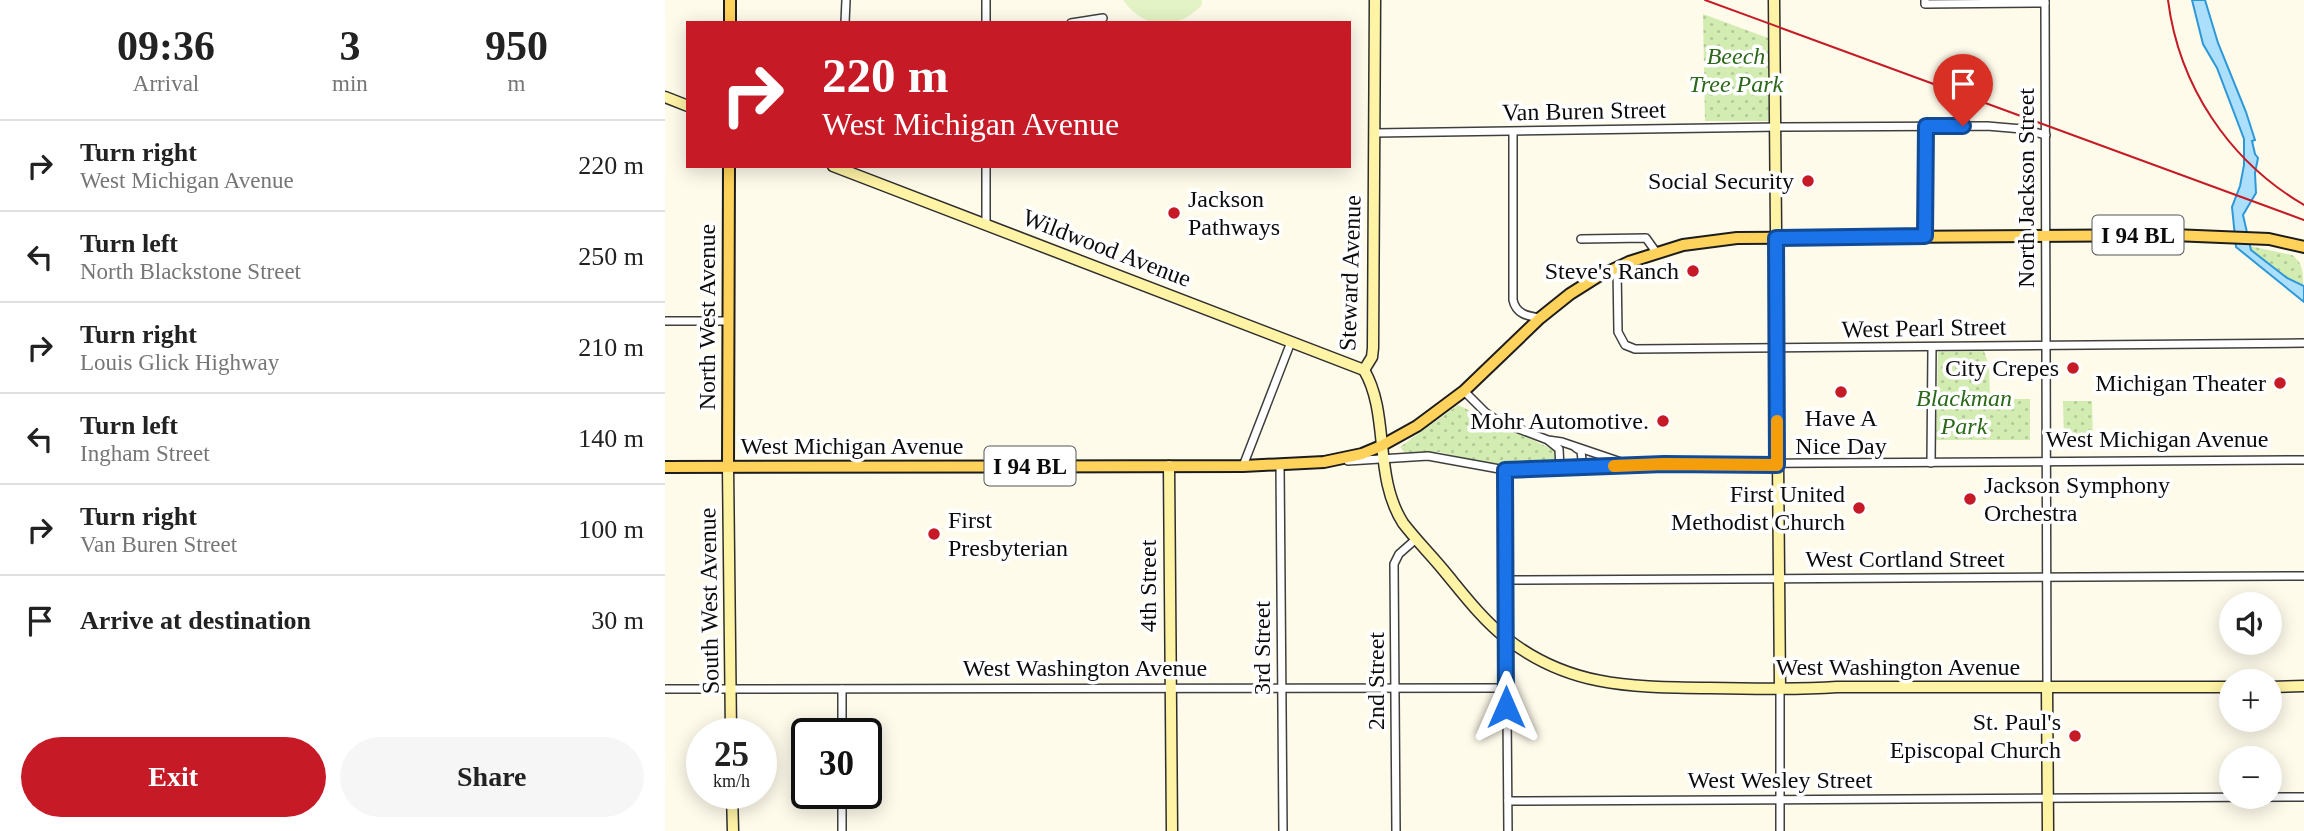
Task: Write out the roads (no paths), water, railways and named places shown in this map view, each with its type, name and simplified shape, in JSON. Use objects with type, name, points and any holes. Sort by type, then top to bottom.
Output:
[{"type":"main road","points":[[730,0],[730,21]]},
{"type":"main road","name":"Steward Avenue","points":[[1375,0],[1374,348],[1364,370],[1372,388],[1383,460],[1394,508],[1416,539],[1478,612],[1506,638],[1533,656],[1568,672]]},
{"type":"main road","points":[[1775,0],[1780,689]]},
{"type":"main road","points":[[665,97],[686,105]]},
{"type":"main road","name":"North West Avenue","points":[[728,467],[729,168]]},
{"type":"main road","name":"Wildwood Avenue","points":[[845,168],[1364,370]]},
{"type":"main road","name":"I 94 BL","points":[[1286,465],[1337,460],[1381,446],[1417,426],[1464,391],[1540,318],[1570,294],[1618,267],[1656,252],[1715,240],[1925,236],[2231,236],[2255,237],[2304,247]]},
{"type":"main road","name":"West Michigan Avenue","points":[[665,467],[1286,465]]},
{"type":"main road","name":"4th Street","points":[[1169,466],[1172,831]]},
{"type":"main road","name":"South West Avenue","points":[[728,467],[731,718]]},
{"type":"main road","name":"West Washington Avenue","points":[[1568,672],[1622,686],[1780,689],[2219,687]]},
{"type":"main road","points":[[2047,687],[2048,831]]},
{"type":"main road","points":[[2282,687],[2304,687]]},
{"type":"main road","points":[[732,809],[733,831]]},
{"type":"street","points":[[845,21],[846,0]]},
{"type":"street","points":[[986,0],[986,21]]},
{"type":"street","points":[[1925,2],[2045,2]]},
{"type":"street","name":"North Jackson Street","points":[[2045,2],[2047,687]]},
{"type":"street","points":[[1084,21],[1103,18]]},
{"type":"street","points":[[1925,236],[1926,126]]},
{"type":"street","name":"Van Buren Street","points":[[1375,133],[1987,126],[2022,129],[2046,135]]},
{"type":"street","points":[[1513,132],[1513,300],[1521,313],[1540,318]]},
{"type":"street","points":[[986,168],[986,224]]},
{"type":"street","points":[[1581,239],[1643,237],[1649,239],[1656,252]]},
{"type":"street","name":"West Pearl Street","points":[[1618,267],[1618,332],[1621,340],[1629,347],[1641,349],[2304,343]]},
{"type":"street","points":[[665,321],[727,321]]},
{"type":"street","points":[[1243,466],[1291,342]]},
{"type":"street","points":[[1931,463],[1932,347]]},
{"type":"street","name":"West Michigan Avenue","points":[[1464,391],[1493,418],[1548,440],[1631,465]]},
{"type":"street","points":[[1548,440],[1559,449],[1560,469]]},
{"type":"street","points":[[1576,447],[1581,451],[1582,458],[1576,468]]},
{"type":"street","name":"West Michigan Avenue","points":[[1337,460],[1435,457],[1490,470],[1505,470],[1631,465],[2304,460]]},
{"type":"street","name":"3rd Street","points":[[1283,831],[1282,689],[1286,465]]},
{"type":"street","points":[[1505,470],[1508,831]]},
{"type":"street","name":"2nd Street","points":[[1396,831],[1394,564],[1399,554],[1416,539]]},
{"type":"street","name":"West Cortland Street","points":[[1506,580],[2304,576]]},
{"type":"street","name":"West Washington Avenue","points":[[665,689],[1506,688]]},
{"type":"street","points":[[1780,689],[1780,831]]},
{"type":"street","points":[[842,690],[842,718]]},
{"type":"street","name":"West Wesley Street","points":[[1508,801],[2304,797]]},
{"type":"street","points":[[842,809],[842,831]]},
{"type":"water","points":[[2192,0],[2205,0],[2218,43],[2255,140],[2252,141],[2258,158],[2255,173],[2256,193],[2243,215],[2251,250],[2287,278],[2304,286],[2304,302],[2236,247],[2232,207],[2244,165],[2244,139],[2217,68],[2203,44]]},
{"type":"railway","points":[[1705,0],[2304,220]]},
{"type":"railway","points":[[2168,0],[2183,62],[2212,118],[2253,166],[2277,187],[2304,205]]},
{"type":"place","name":"Social Security","points":[[1808,181]]},
{"type":"place","name":"Jackson Pathways","points":[[1174,213]]},
{"type":"place","name":"Steve's Ranch","points":[[1693,271]]},
{"type":"place","name":"City Crepes","points":[[2073,368]]},
{"type":"place","name":"Michigan Theater","points":[[2280,383]]},
{"type":"place","name":"Have A Nice Day","points":[[1841,392]]},
{"type":"place","name":"Mohr Automotive.","points":[[1663,421]]},
{"type":"place","name":"Jackson Symphony Orchestra","points":[[1970,499]]},
{"type":"place","name":"First United Methodist Church","points":[[1859,508]]},
{"type":"place","name":"First Presbyterian","points":[[934,534]]},
{"type":"place","name":"St. Paul's Episcopal Church","points":[[2075,736]]},
{"type":"park label","name":"Beech Tree Park","points":[[1736,70]]},
{"type":"park label","name":"Blackman Park","points":[[1964,412]]}]
